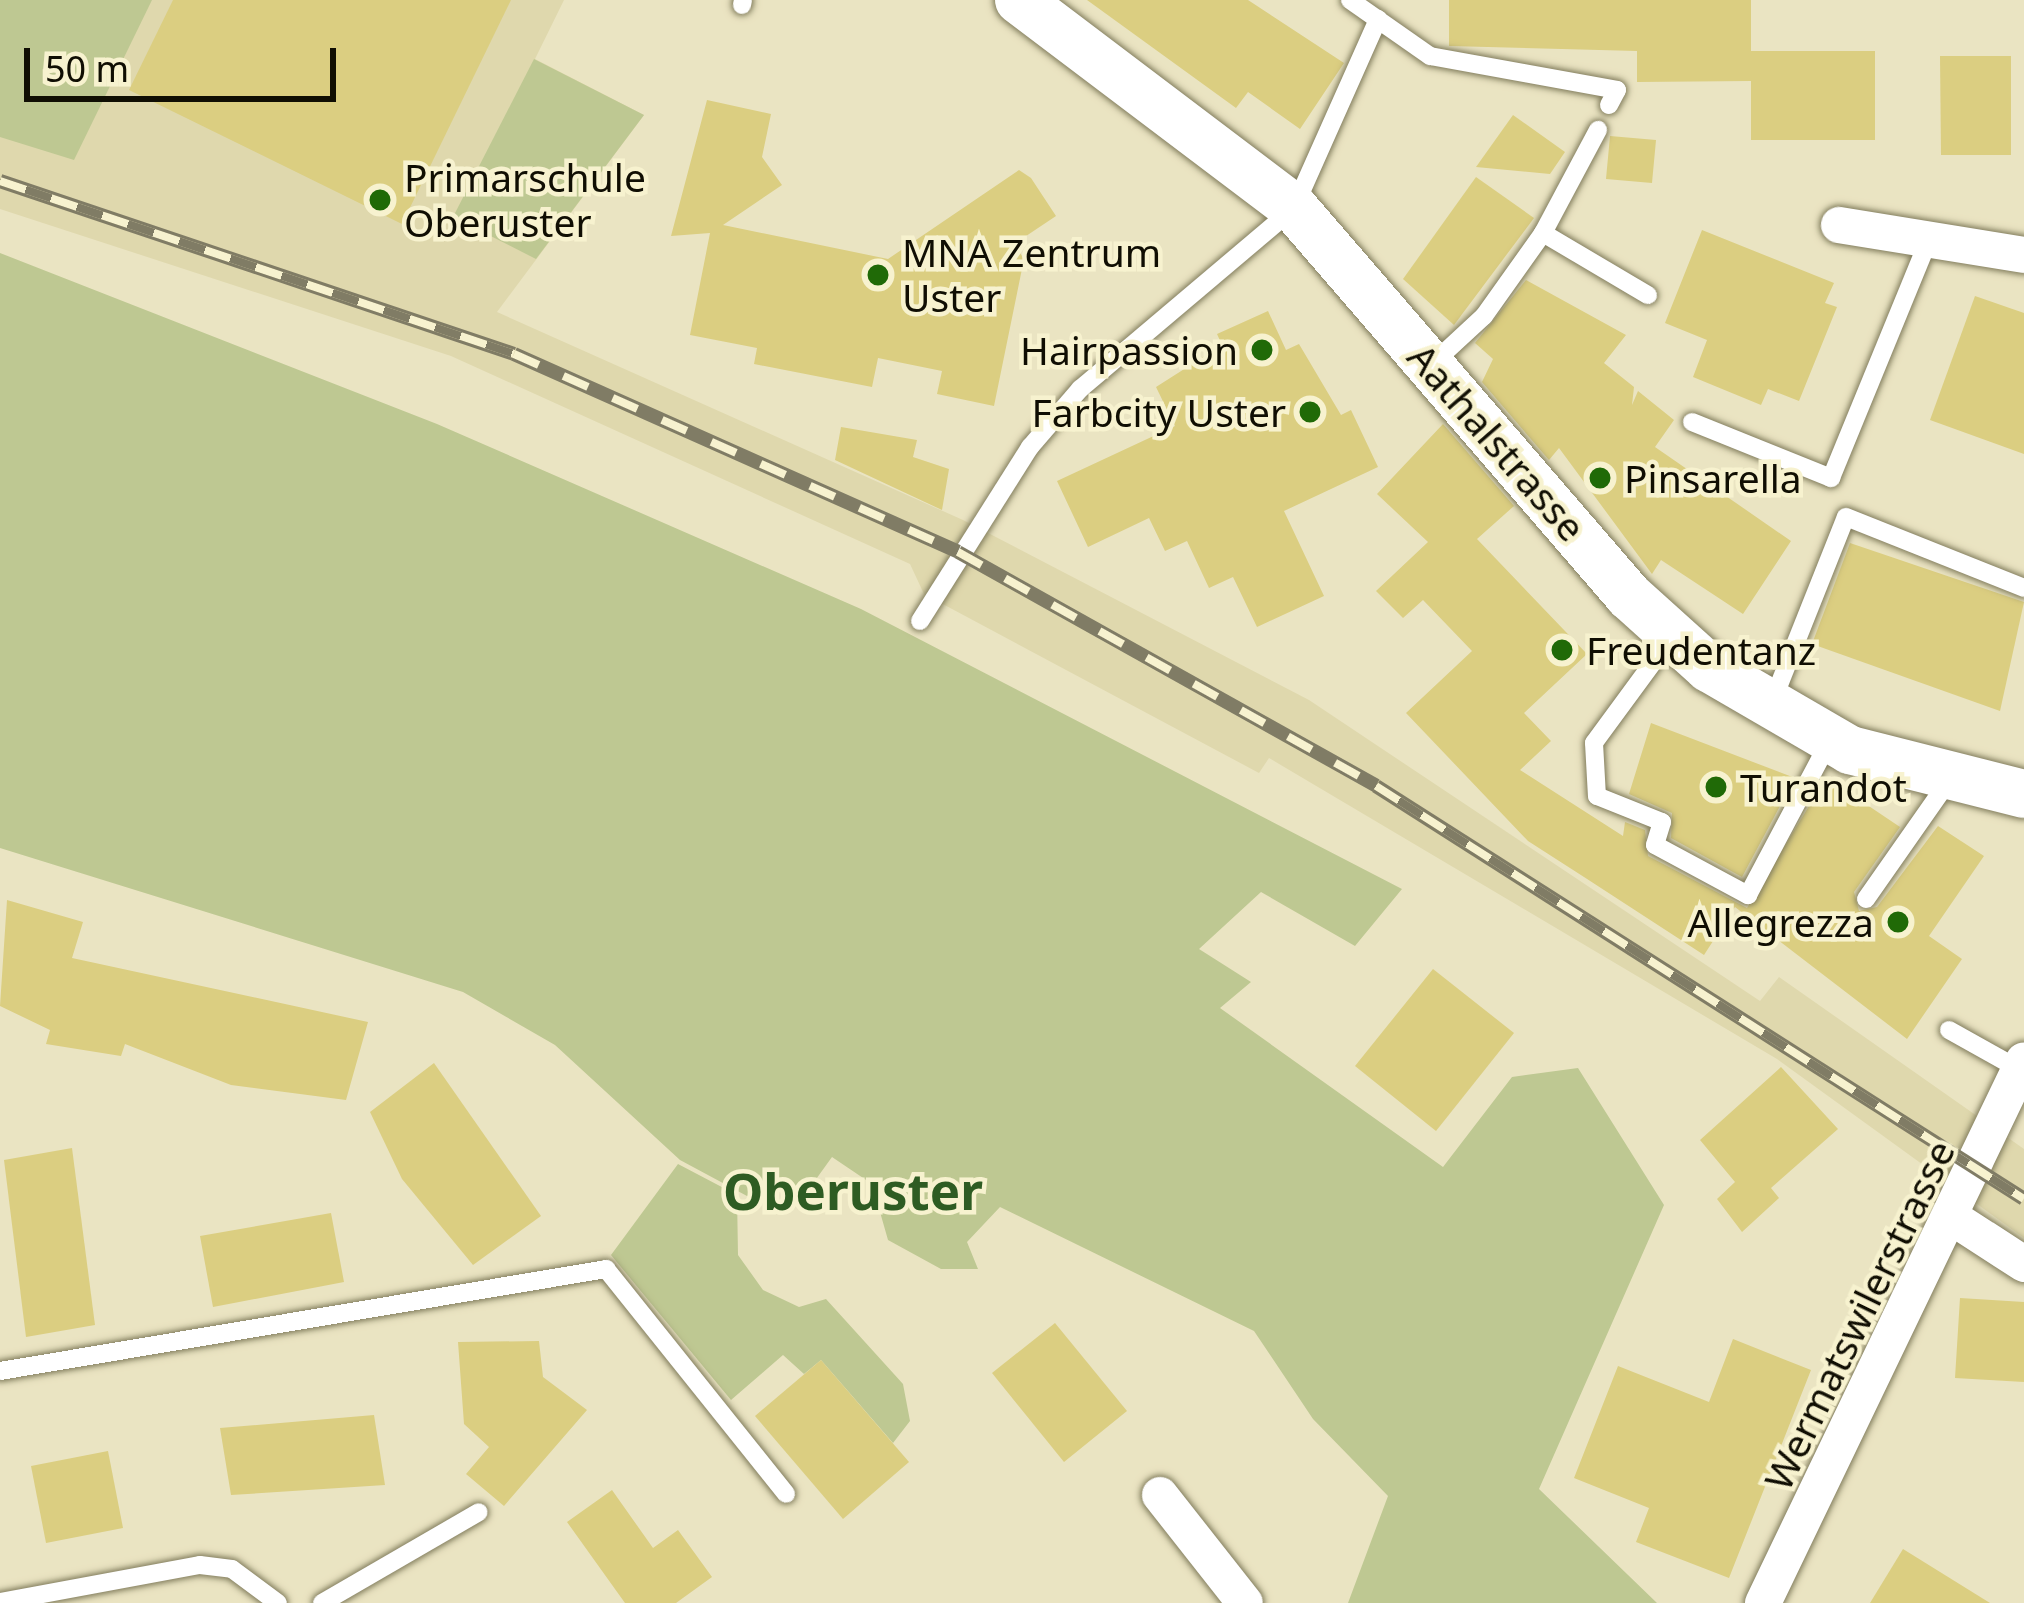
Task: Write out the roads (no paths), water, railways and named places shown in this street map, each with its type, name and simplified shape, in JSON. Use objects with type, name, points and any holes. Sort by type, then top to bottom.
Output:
[{"type":"main road","name":"Aathalstrasse","points":[[1019,0],[1294,208],[1673,636],[1769,710],[1830,740],[1948,782],[2024,794]]},
{"type":"street","points":[[1839,226],[2024,255]]},
{"type":"street","name":"Wermatswilerstrasse","points":[[1763,1603],[1956,1220],[2023,1068]]},
{"type":"street","points":[[1956,1220],[2024,1264]]},
{"type":"street","points":[[1160,1495],[1245,1603]]},
{"type":"lane","points":[[1351,0],[1430,56],[1617,90],[1609,105]]},
{"type":"lane","points":[[920,621],[1030,447],[1080,389],[1294,208],[1378,19]]},
{"type":"lane","points":[[1431,364],[1484,316],[1544,233],[1598,130]]},
{"type":"lane","points":[[1544,233],[1648,295]]},
{"type":"lane","points":[[1692,422],[1831,478],[1929,239]]},
{"type":"lane","points":[[1769,710],[1846,517],[2024,588]]},
{"type":"lane","points":[[1673,636],[1594,742],[1597,796],[1662,822],[1655,845],[1748,895],[1830,740]]},
{"type":"lane","points":[[1865,899],[1948,782]]},
{"type":"lane","points":[[1949,1030],[2023,1068]]},
{"type":"lane","points":[[0,1371],[606,1269],[786,1494]]},
{"type":"lane","points":[[322,1603],[479,1512]]},
{"type":"lane","points":[[0,1603],[200,1565],[232,1569],[278,1603]]},
{"type":"railway","points":[[0,181],[514,354],[958,552],[1376,786],[2024,1199]]},
{"type":"place","name":"Primarschule Oberuster","points":[[380,200]]},
{"type":"place","name":"MNA Zentrum Uster","points":[[878,275]]},
{"type":"place","name":"Hairpassion","points":[[1262,350]]},
{"type":"place","name":"Farbcity Uster","points":[[1310,412]]},
{"type":"place","name":"Pinsarella","points":[[1600,478]]},
{"type":"place","name":"Freudentanz","points":[[1562,650]]},
{"type":"place","name":"Turandot","points":[[1716,787]]},
{"type":"place","name":"Allegrezza","points":[[1898,922]]},
{"type":"district","name":"Oberuster","points":[[853,1190]]}]
